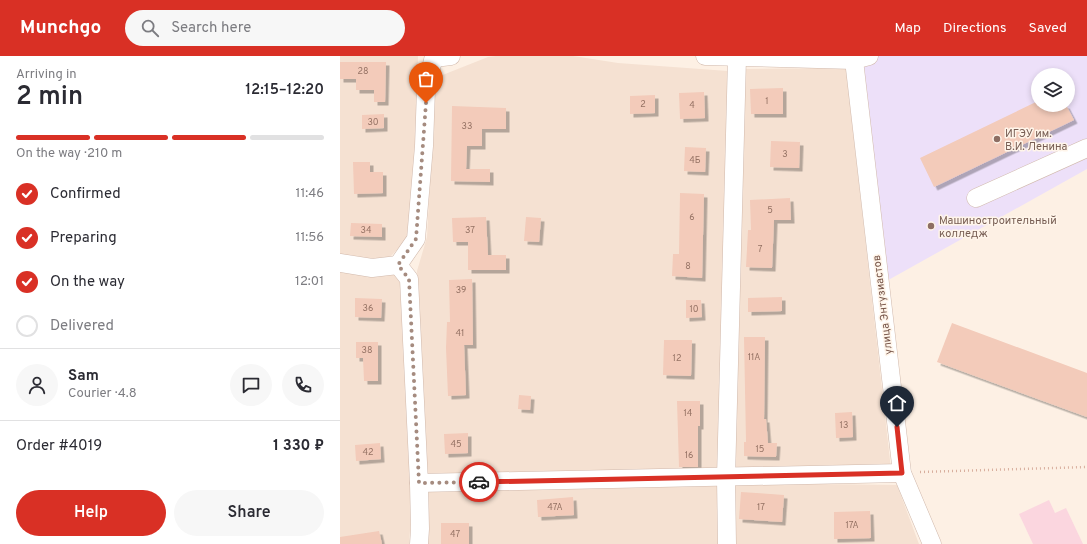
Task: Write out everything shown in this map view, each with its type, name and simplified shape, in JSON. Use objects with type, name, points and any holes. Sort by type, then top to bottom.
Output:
[{"type":"street","points":[[705,56],[737,58],[863,58]]},
{"type":"street","points":[[340,263],[372,268],[398,265],[416,239],[424,146],[426,89],[440,57]]},
{"type":"street","points":[[727,544],[726,478],[737,58]]},
{"type":"street","name":"улица Энтузиастов","points":[[863,58],[902,473],[932,544]]},
{"type":"street","points":[[976,198],[1087,148]]},
{"type":"street","points":[[398,265],[409,279],[419,483],[419,544]]},
{"type":"street","points":[[419,483],[726,478],[902,473]]},
{"type":"path","points":[[902,473],[1087,467]]},
{"type":"shaded area","points":[[340,56],[418,56],[413,215],[405,241],[391,256],[376,261],[340,255]]},
{"type":"shaded area","points":[[573,56],[618,63],[728,71],[719,473],[426,476],[417,271],[427,237],[435,78],[488,57]]},
{"type":"shaded area","name":"Машиностроительный колледж","points":[[858,56],[1087,56],[1087,169],[883,283]]},
{"type":"shaded area","points":[[846,68],[891,469],[731,472],[743,69]]},
{"type":"shaded area","points":[[340,270],[396,274],[402,281],[412,504],[409,544],[340,544]]},
{"type":"shaded area","points":[[732,483],[897,485],[919,544],[734,544]]},
{"type":"shaded area","points":[[721,484],[721,544],[426,544],[425,487]]},
{"type":"shaded area","points":[[1049,500],[1055,513],[1066,508],[1083,544],[1033,544],[1019,514]]},
{"type":"building","points":[[340,62],[386,62],[385,102],[374,102],[374,90],[356,90],[356,79],[340,79]]},
{"type":"building","points":[[783,88],[783,114],[751,114],[750,89]]},
{"type":"building","points":[[704,92],[705,118],[680,119],[679,93]]},
{"type":"building","points":[[655,95],[655,113],[630,114],[630,96]]},
{"type":"building","name":"ИГЭУ им. В.И. Ленина","points":[[1031,104],[1031,112],[1070,112],[1074,120],[934,187],[920,158]]},
{"type":"building","points":[[452,106],[506,108],[506,129],[482,129],[482,146],[467,146],[466,169],[490,169],[490,182],[451,181]]},
{"type":"building","points":[[384,114],[384,128],[362,129],[362,115]]},
{"type":"building","points":[[771,141],[800,142],[799,168],[770,167]]},
{"type":"building","points":[[685,147],[706,148],[705,172],[684,171]]},
{"type":"building","points":[[353,162],[370,162],[370,172],[383,172],[383,193],[354,194]]},
{"type":"building","points":[[680,193],[704,194],[702,278],[672,276],[673,254],[679,254]]},
{"type":"building","points":[[790,198],[791,220],[774,220],[772,268],[746,267],[748,230],[751,230],[750,200]]},
{"type":"building","points":[[486,217],[488,255],[506,255],[506,270],[468,270],[468,242],[453,242],[452,218]]},
{"type":"building","points":[[526,217],[541,218],[539,242],[524,241]]},
{"type":"building","points":[[351,223],[382,224],[382,237],[350,236]]},
{"type":"building","points":[[472,279],[473,345],[464,345],[466,395],[448,396],[446,348],[447,322],[450,322],[449,280]]},
{"type":"building","points":[[782,297],[782,311],[748,312],[748,298]]},
{"type":"building","points":[[355,298],[382,299],[381,318],[355,317]]},
{"type":"building","points":[[686,300],[701,300],[702,317],[686,318]]},
{"type":"building","points":[[952,323],[1087,373],[1087,417],[937,362]]},
{"type":"building","points":[[744,337],[765,337],[764,419],[766,419],[768,443],[777,443],[776,457],[744,456],[744,442],[746,442]]},
{"type":"building","points":[[664,340],[692,340],[691,376],[663,375]]},
{"type":"building","points":[[356,342],[378,342],[378,381],[364,381],[363,358],[356,358]]},
{"type":"building","points":[[519,395],[531,396],[530,410],[518,409]]},
{"type":"building","points":[[677,401],[700,401],[700,426],[698,426],[698,467],[679,467]]},
{"type":"building","points":[[852,412],[853,437],[836,438],[835,413]]},
{"type":"building","points":[[468,433],[468,453],[445,454],[444,434]]},
{"type":"building","points":[[380,443],[381,459],[356,461],[355,445]]},
{"type":"building","points":[[741,492],[784,495],[782,522],[739,519]]},
{"type":"building","points":[[573,497],[574,515],[538,517],[537,500]]},
{"type":"building","points":[[870,511],[871,538],[834,539],[834,512]]},
{"type":"building","points":[[441,523],[469,523],[469,544],[441,544]]},
{"type":"building","points":[[379,531],[382,544],[340,544],[340,537]]},
{"type":"way so far","points":[[426,103],[420,207],[416,239],[398,265],[409,279],[419,483],[479,482]]},
{"type":"place","name":"ИГЭУ им. В.И. Ленина","points":[[997,139]]},
{"type":"place","name":"Машиностроительный колледж","points":[[931,226]]},
{"type":"route","points":[[479,482],[726,478],[902,473],[897,427]]}]
